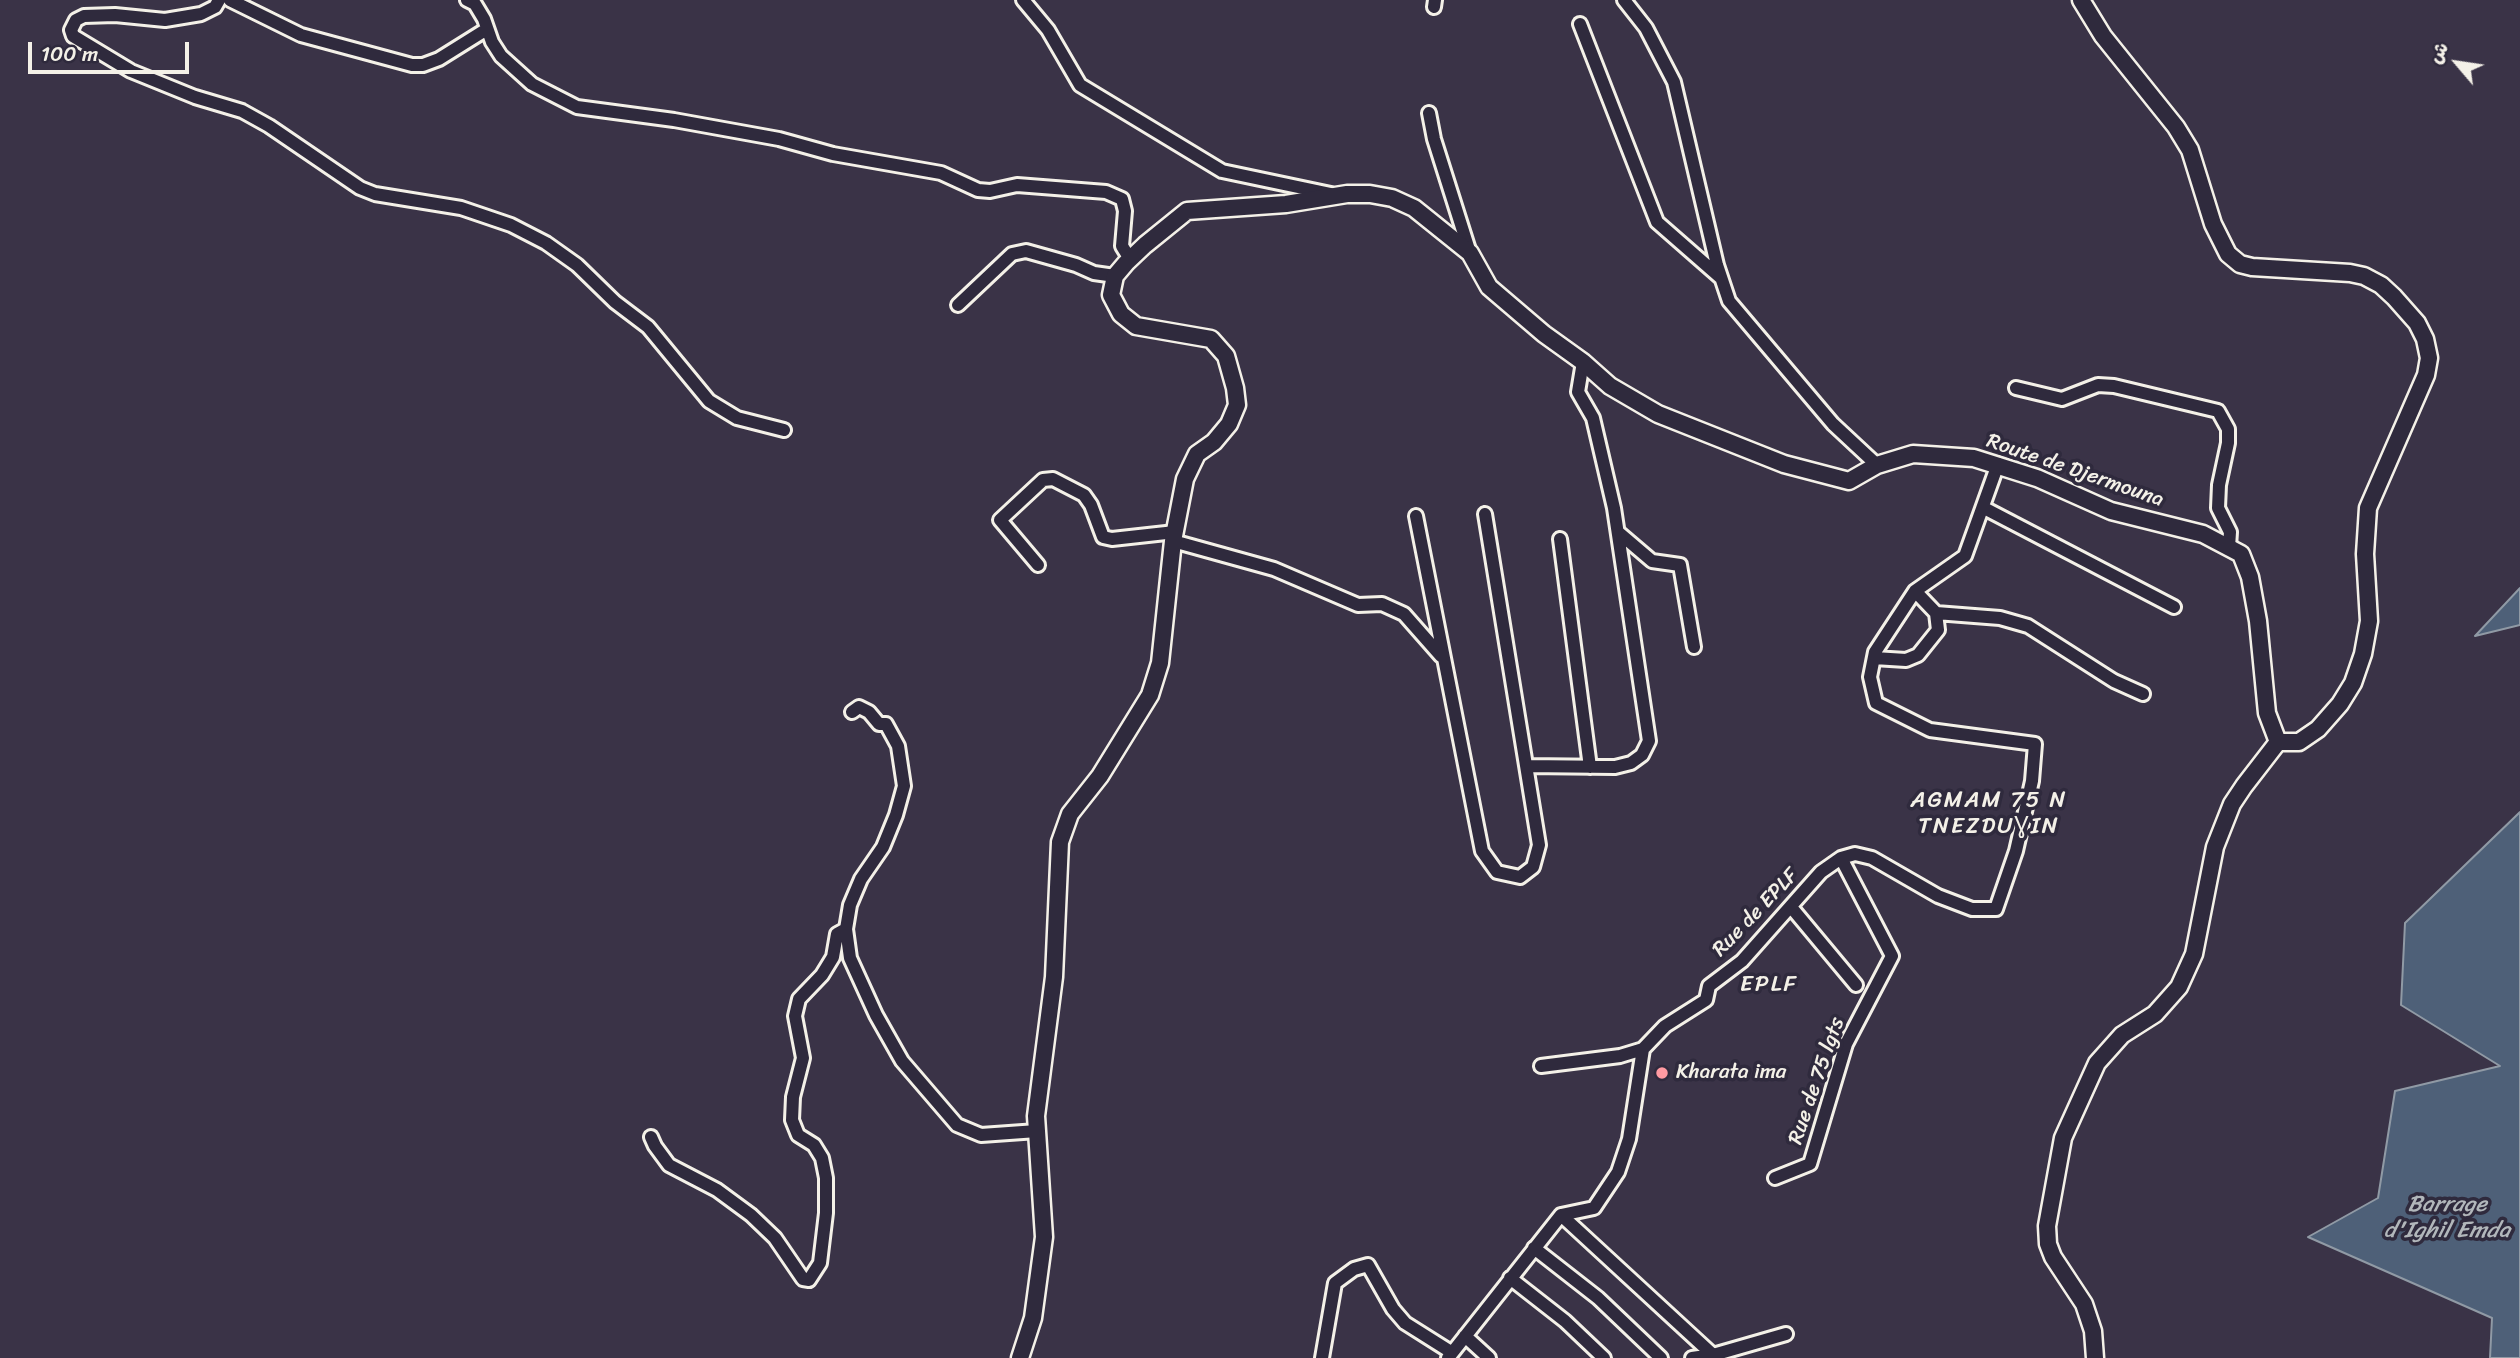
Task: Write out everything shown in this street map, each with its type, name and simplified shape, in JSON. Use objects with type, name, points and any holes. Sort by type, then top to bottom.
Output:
[{"type":"street","points":[[219,0],[215,7],[201,14],[165,20],[115,15],[84,16],[76,20],[71,30],[73,36],[131,71],[195,97],[242,111],[269,126],[360,188],[375,194],[473,211],[511,225],[546,243],[577,265],[615,302],[648,327],[709,401],[737,418],[784,430]]},
{"type":"street","points":[[230,0],[301,35],[412,65],[423,65],[439,59],[487,29]]},
{"type":"street","points":[[467,0],[475,4],[501,56],[532,84],[577,107],[674,120],[779,139],[833,154],[941,173],[978,190],[990,191],[1017,185],[1106,192],[1122,199],[1125,211],[1122,246],[1130,259],[1135,254]]},
{"type":"street","points":[[1023,0],[1048,30],[1080,85],[1222,171],[1335,195]]},
{"type":"street","points":[[1624,0],[1646,28],[1674,82],[1721,278],[1729,301],[1833,424],[1877,466]]},
{"type":"street","points":[[2081,0],[2103,36],[2176,127],[2190,150],[2213,224],[2228,254],[2240,264],[2252,267],[2364,276],[2381,285],[2417,323],[2425,339],[2429,358],[2426,374],[2368,508],[2365,554],[2369,621],[2363,654],[2346,693],[2318,729],[2299,742],[2278,742],[2244,786],[2223,825],[2215,847],[2193,954],[2179,987],[2155,1014],[2122,1035],[2097,1063],[2063,1138],[2047,1226],[2048,1244],[2053,1258],[2084,1304],[2093,1331],[2095,1358]]},
{"type":"street","points":[[1580,24],[1657,222],[1721,278]]},
{"type":"street","points":[[1429,113],[1434,139],[1470,253]]},
{"type":"street","name":"Route de Djermouna","points":[[1115,276],[1135,254],[1187,211],[1286,204],[1335,195],[1370,194],[1392,198],[1414,208],[1470,253],[1489,287],[1544,334],[1583,362],[1610,386],[1658,414],[1784,464],[1849,481],[1877,466],[1913,454],[1974,458],[2037,478],[2111,511],[2203,534],[2241,554],[2250,577],[2258,621],[2267,713],[2278,742]]},
{"type":"street","points":[[958,305],[1012,254],[1027,251],[1094,273],[1115,276],[1111,295],[1121,314],[1136,326],[1211,339],[1226,356],[1237,405],[1229,424],[1214,442],[1197,454],[1185,479],[1174,537],[1160,663],[1150,695],[1114,755],[1070,814],[1060,842],[1054,977],[1037,1116],[1044,1237],[1033,1318],[1020,1358]]},
{"type":"street","points":[[1526,766],[1615,767],[1631,763],[1642,755],[1648,741],[1618,533],[1593,418],[1578,392],[1583,362]]},
{"type":"street","points":[[2016,388],[2062,399],[2098,385],[2114,386],[2218,411],[2228,429],[2218,508],[2230,532],[2229,547]]},
{"type":"street","points":[[1841,858],[1855,854],[1872,858],[1938,895],[1972,909],[1996,909],[2016,851],[2032,781],[2035,744],[1930,730],[1876,703],[1870,677],[1875,652],[1915,591],[1965,556],[1998,464]]},
{"type":"street","points":[[1038,565],[1000,520],[1043,480],[1053,479],[1084,495],[1091,505],[1103,537],[1174,537],[1274,569],[1358,605],[1382,604],[1404,614],[1442,659]]},
{"type":"street","points":[[1984,508],[2174,607]]},
{"type":"street","points":[[1416,516],[1442,659],[1482,851],[1497,872],[1520,877],[1533,867],[1539,845],[1485,514]]},
{"type":"street","points":[[1618,533],[1652,561],[1680,565],[1694,647]]},
{"type":"street","points":[[1560,539],[1590,767]]},
{"type":"street","points":[[1874,658],[1906,660],[1918,655],[1938,630],[1936,613],[1915,591]]},
{"type":"street","points":[[1936,613],[2000,618],[2028,626],[2114,681],[2143,694]]},
{"type":"street","points":[[852,712],[859,708],[869,712],[879,724],[886,724],[898,746],[904,786],[883,847],[861,879],[850,905],[846,929],[850,958],[876,1015],[902,1061],[957,1125],[981,1135],[1037,1131]]},
{"type":"street","name":"Rue de EPLF","points":[[1643,1049],[1665,1026],[1706,1000],[1709,986],[1742,961],[1821,872],[1841,858]]},
{"type":"street","name":"Rue de 75 lgts","points":[[1775,1178],[1810,1164],[1846,1044],[1892,956],[1841,858]]},
{"type":"street","points":[[1791,907],[1856,985]]},
{"type":"street","points":[[651,1137],[654,1146],[669,1165],[717,1190],[751,1215],[775,1238],[803,1279],[809,1280],[820,1263],[827,1213],[826,1178],[822,1158],[814,1145],[798,1135],[792,1120],[793,1097],[803,1058],[795,1016],[799,999],[833,957],[837,934],[846,929]]},
{"type":"street","points":[[1322,1358],[1335,1283],[1354,1269],[1368,1265],[1405,1323],[1450,1355],[1561,1215],[1594,1208],[1618,1172],[1629,1139],[1643,1049],[1620,1056],[1541,1066]]},
{"type":"street","points":[[1561,1215],[1713,1355]]},
{"type":"street","points":[[1534,1248],[1598,1298],[1661,1358]]},
{"type":"street","points":[[1510,1278],[1565,1321],[1604,1358]]},
{"type":"street","points":[[1692,1358],[1713,1355],[1786,1334]]},
{"type":"street","points":[[1465,1336],[1489,1358]]},
{"type":"water","points":[[2520,588],[2520,625],[2475,636]]},
{"type":"water","name":"Barrage d'Ighil Emda","points":[[2520,812],[2520,1358],[2490,1358],[2492,1318],[2308,1237],[2378,1198],[2395,1091],[2500,1066],[2401,1005],[2405,923]]},
{"type":"place","name":"Kharata ima","points":[[1662,1073]]},
{"type":"district","name":"AGMAM 75 N TNEZDUƔIN","points":[[1989,814]]},
{"type":"district","name":"EPLF","points":[[1769,985]]}]
